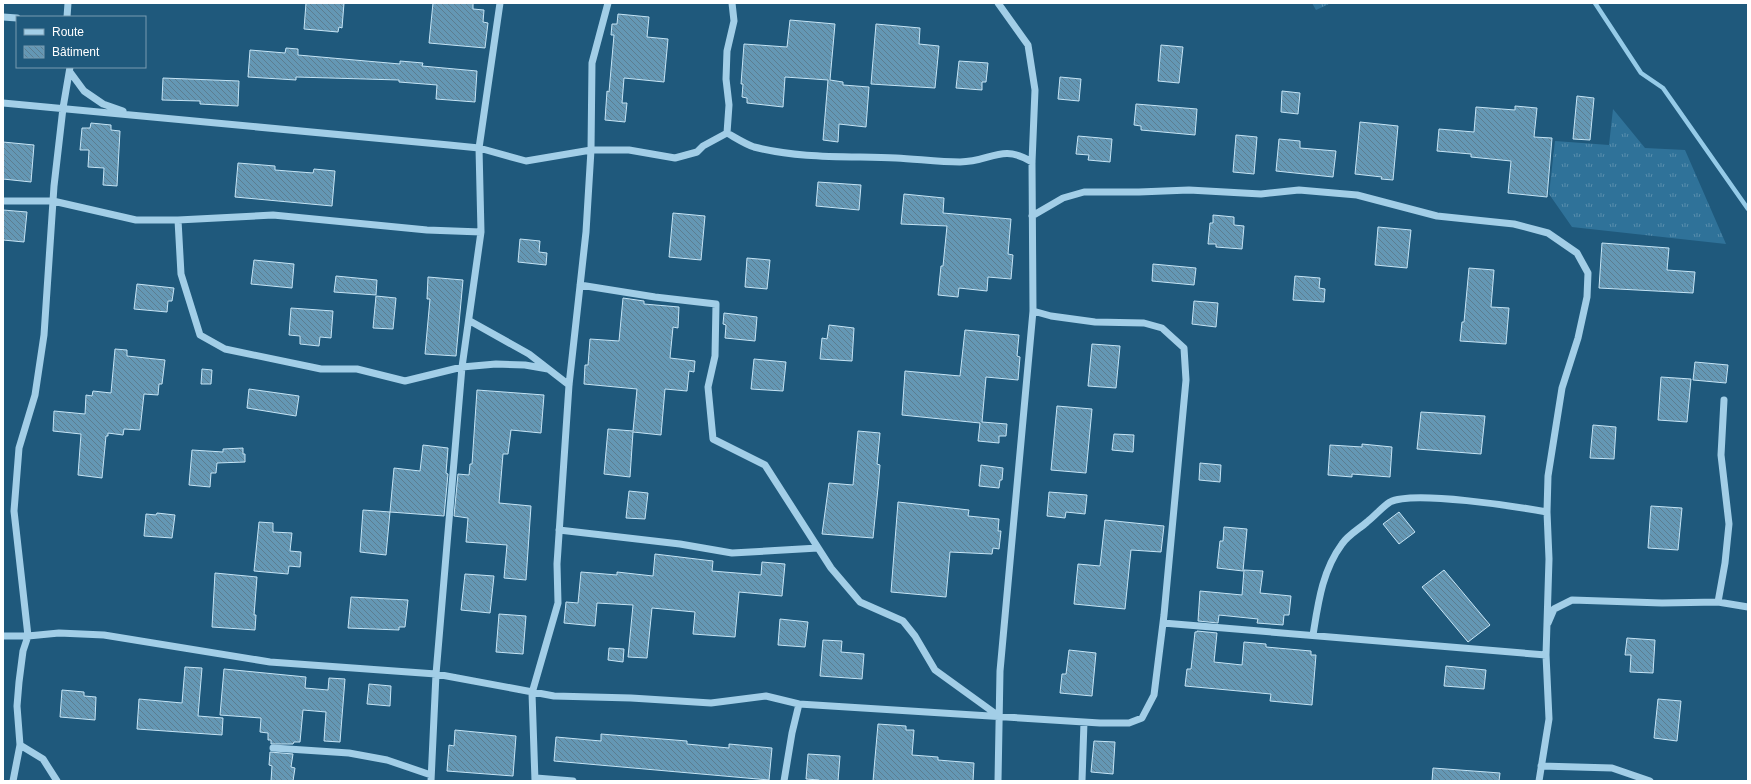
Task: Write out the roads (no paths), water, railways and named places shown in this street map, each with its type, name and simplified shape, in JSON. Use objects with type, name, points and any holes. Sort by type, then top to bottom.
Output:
[{"type":"street","points":[[67,16],[68,3]]},
{"type":"street","points":[[273,748],[349,753],[388,760],[431,778],[436,674],[462,367],[470,321],[481,232],[478,148],[500,3]]},
{"type":"street","points":[[573,781],[536,780],[532,693],[558,603],[557,564],[569,385],[586,232],[591,150],[592,64],[608,3]]},
{"type":"street","points":[[727,133],[729,105],[726,79],[727,51],[734,21],[732,3]]},
{"type":"street","points":[[998,3],[1028,45],[1035,90],[1032,162],[1033,310],[1000,671],[998,781]]},
{"type":"street","points":[[3,17],[16,18]]},
{"type":"street","points":[[70,69],[84,91],[103,104],[134,114]]},
{"type":"street","points":[[13,781],[20,745],[17,706],[18,694],[23,652],[28,636],[14,511],[19,448],[35,395],[44,335],[53,201],[63,108],[70,69]]},
{"type":"street","points":[[3,103],[134,114],[478,148],[526,161],[591,150],[629,150],[675,158],[697,152],[703,146],[727,133]]},
{"type":"street","points":[[727,133],[753,146],[791,154],[909,158],[959,162],[980,161],[994,154],[1007,153],[1021,156],[1032,162]]},
{"type":"street","points":[[1032,216],[1063,198],[1084,192],[1189,190],[1261,194],[1299,190],[1357,195],[1437,216],[1514,224],[1548,233],[1577,253],[1588,273],[1587,297],[1578,338],[1562,388],[1548,476],[1547,512],[1549,559],[1546,655],[1549,719],[1539,781]]},
{"type":"street","points":[[3,201],[53,201],[136,220],[178,220],[274,214],[427,230],[481,232]]},
{"type":"street","points":[[178,220],[181,274],[200,336],[225,349],[321,369],[357,369],[405,380],[462,367],[496,364],[525,365],[548,369]]},
{"type":"street","points":[[580,285],[655,297],[716,304],[715,356],[708,387],[713,439],[765,465],[831,568],[860,602],[903,621],[916,636],[935,670],[1000,717]]},
{"type":"street","points":[[3,636],[28,636],[59,633],[104,635],[270,662],[436,674],[554,696],[631,698],[711,703],[766,696],[799,704],[1084,722],[1129,723],[1142,718],[1154,695],[1163,623],[1186,380],[1184,348],[1162,328],[1144,323],[1095,322],[1051,316],[1033,310]]},
{"type":"street","points":[[470,321],[529,354],[569,385]]},
{"type":"street","points":[[1718,602],[1725,563],[1729,524],[1721,455],[1724,400]]},
{"type":"street","points":[[1313,635],[1321,589],[1332,561],[1342,543],[1391,502],[1417,498],[1458,500],[1519,507],[1547,512]]},
{"type":"street","points":[[559,530],[680,544],[732,553],[818,548]]},
{"type":"street","points":[[1546,627],[1554,609],[1572,600],[1662,603],[1718,602],[1748,607]]},
{"type":"street","points":[[1163,623],[1546,655]]},
{"type":"street","points":[[784,781],[792,733],[799,704]]},
{"type":"street","points":[[1082,781],[1084,722]]},
{"type":"street","points":[[20,745],[42,759],[57,781]]},
{"type":"street","points":[[1541,766],[1612,768],[1650,781]]},
{"type":"waterway","points":[[1595,3],[1641,73],[1663,88],[1748,209]]}]
